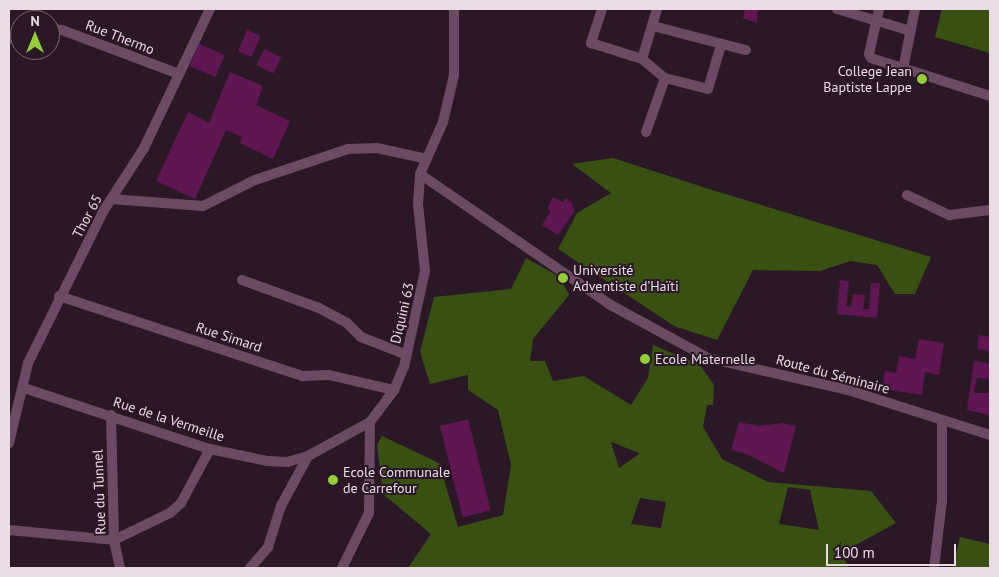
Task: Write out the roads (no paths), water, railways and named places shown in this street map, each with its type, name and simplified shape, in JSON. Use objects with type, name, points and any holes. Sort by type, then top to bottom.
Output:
[{"type":"street","name":"Thor 65","points":[[9,443],[11,423],[24,388],[28,363],[60,296],[111,199],[144,148],[210,9]]},
{"type":"street","name":"Diquini 63","points":[[308,456],[370,422],[394,390],[407,355],[425,271],[418,204],[420,174],[443,122],[454,75],[454,9]]},
{"type":"street","points":[[602,9],[591,43],[642,59],[665,78],[708,89],[721,45]]},
{"type":"street","points":[[642,59],[657,9]]},
{"type":"street","points":[[837,9],[911,31]]},
{"type":"street","points":[[879,9],[869,56],[990,96]]},
{"type":"street","points":[[904,69],[916,9]]},
{"type":"street","points":[[653,26],[746,50]]},
{"type":"street","name":"Rue Thermo","points":[[60,30],[179,74]]},
{"type":"street","points":[[646,132],[665,78]]},
{"type":"street","points":[[111,199],[203,206],[256,180],[348,149],[377,148],[426,159]]},
{"type":"street","name":"Route du Séminaire","points":[[420,174],[609,304],[708,358],[848,390],[942,422],[990,435]]},
{"type":"street","points":[[907,195],[949,215],[990,210]]},
{"type":"street","points":[[242,280],[319,308],[347,323],[361,337],[407,355]]},
{"type":"street","name":"Rue Simard","points":[[60,296],[303,376],[329,375],[394,390]]},
{"type":"street","name":"Rue de la Vermeille","points":[[24,388],[210,449],[266,461],[288,462],[308,456]]},
{"type":"street","name":"Rue du Tunnel","points":[[111,415],[114,540],[120,568]]},
{"type":"street","points":[[342,568],[369,513],[370,422]]},
{"type":"street","points":[[934,568],[942,501],[942,422]]},
{"type":"street","points":[[9,530],[114,540],[170,513],[181,503],[210,449]]},
{"type":"street","points":[[250,568],[268,547],[281,506],[308,456]]},
{"type":"place","name":"College Jean Baptiste Lappe","points":[[922,79]]},
{"type":"place","name":"Université Adventiste d’Haïti","points":[[563,278]]},
{"type":"place","name":"Ecole Maternelle","points":[[645,359]]},
{"type":"place","name":"Ecole Communale de Carrefour","points":[[333,480]]}]
